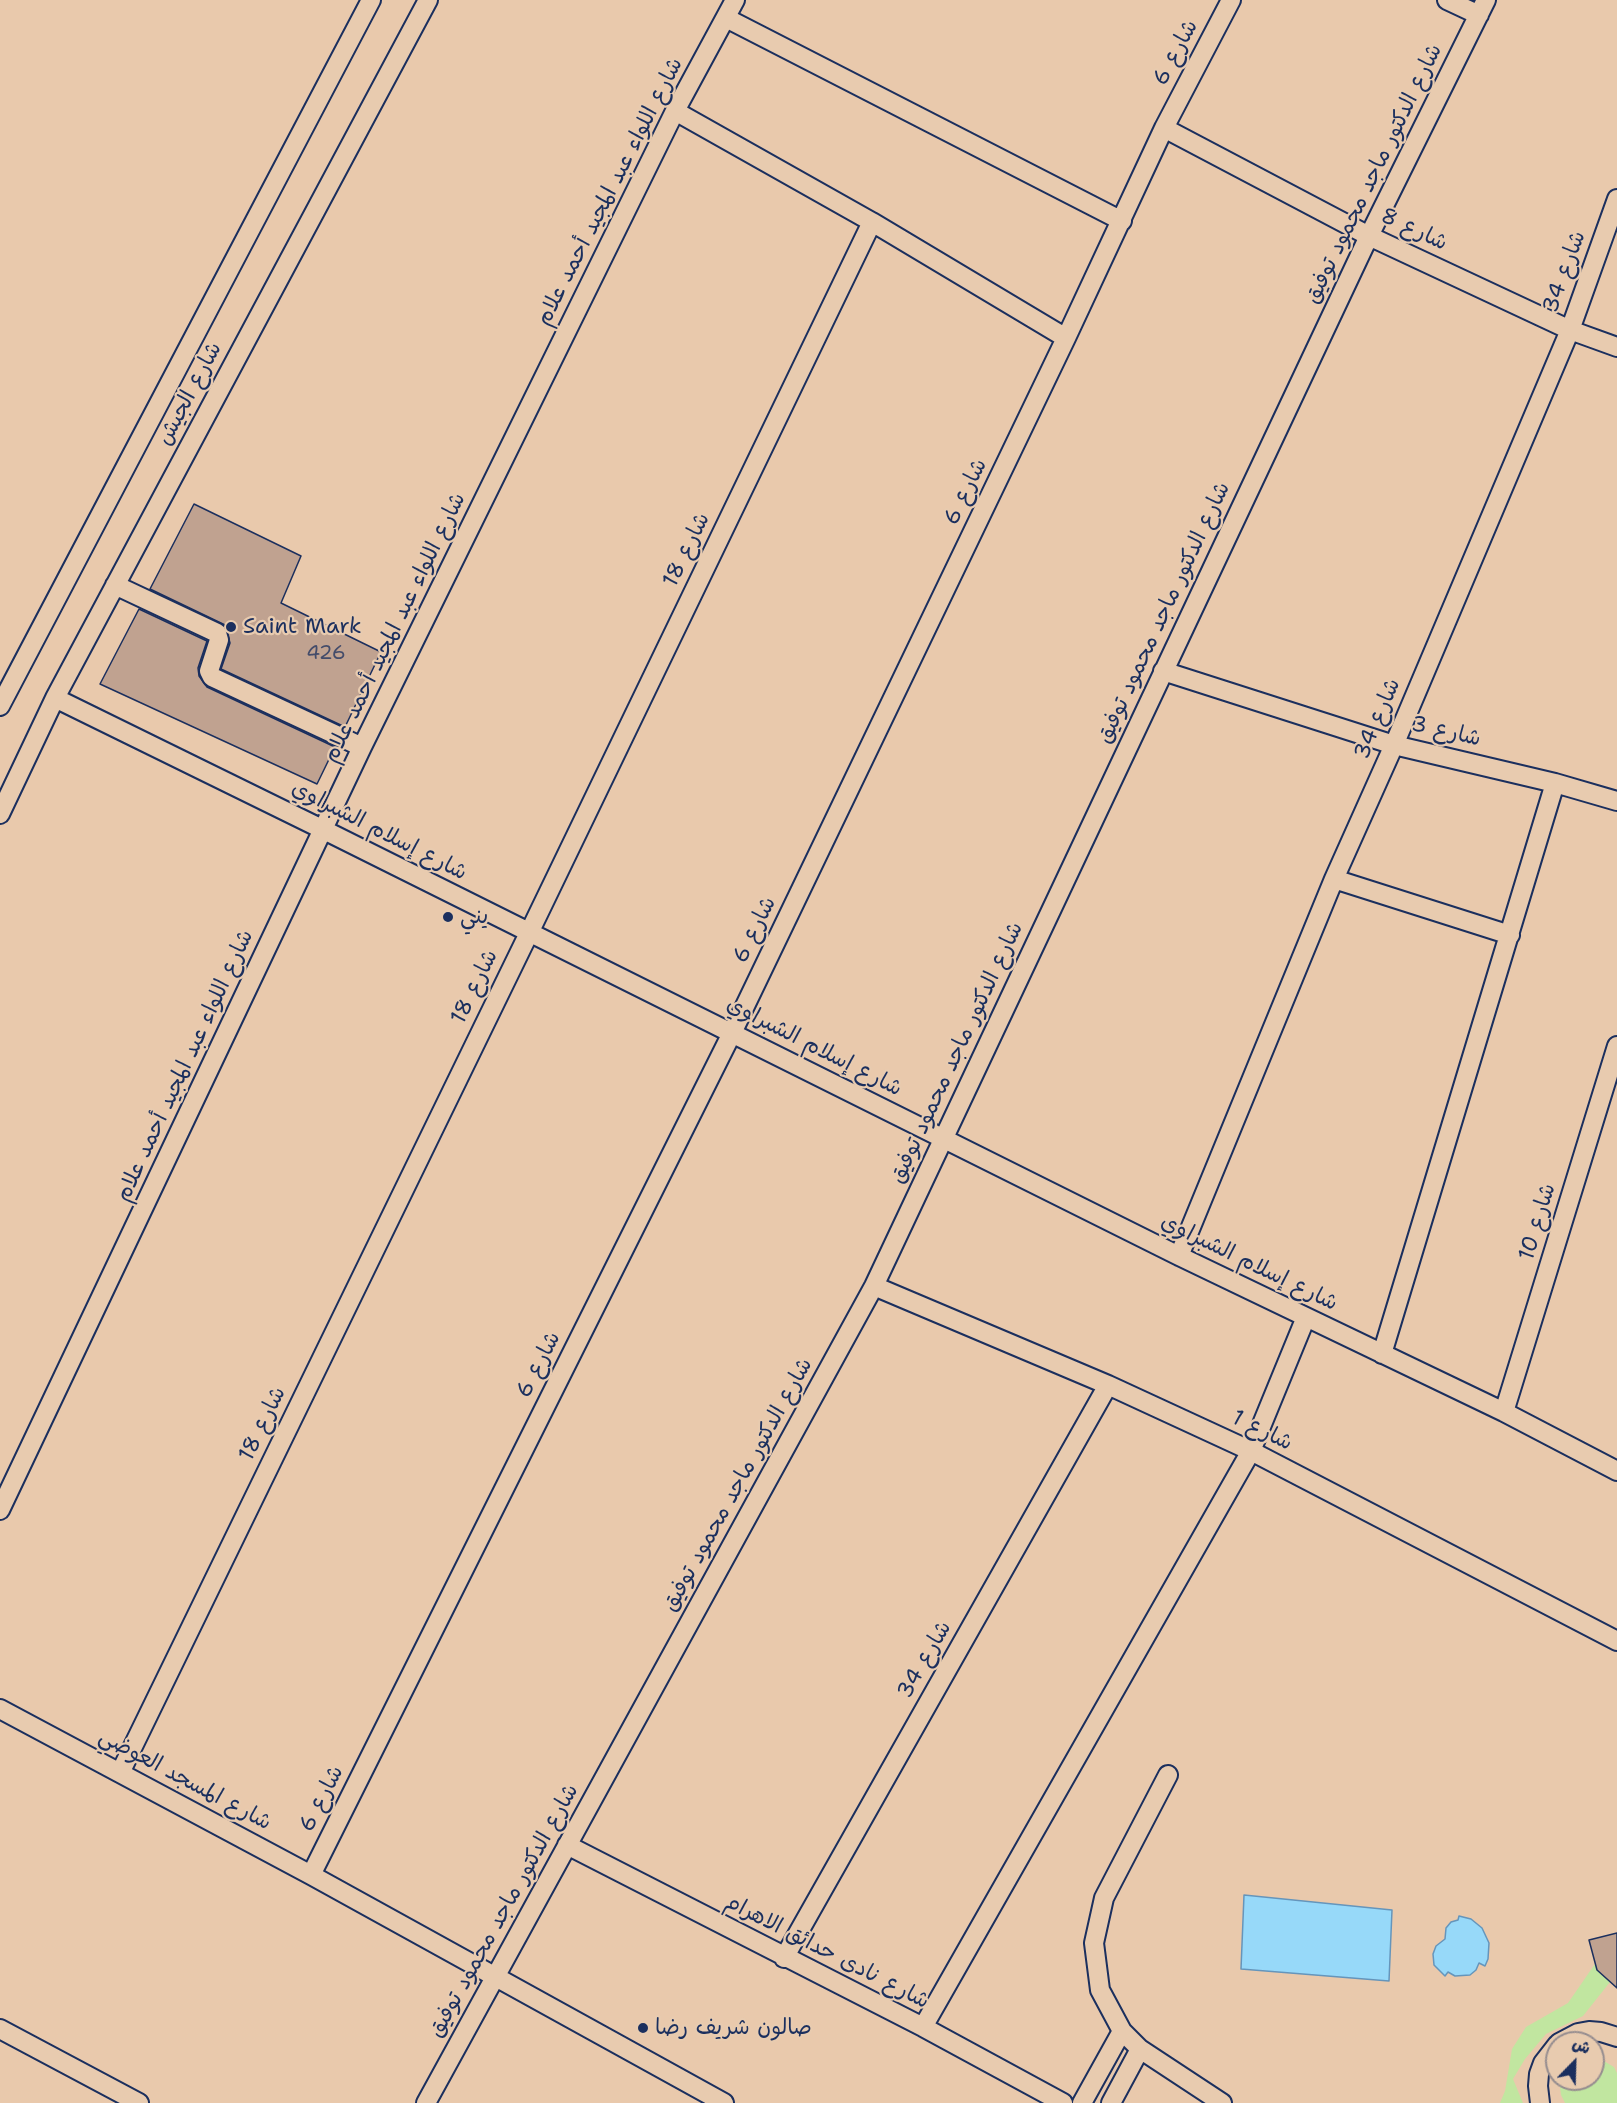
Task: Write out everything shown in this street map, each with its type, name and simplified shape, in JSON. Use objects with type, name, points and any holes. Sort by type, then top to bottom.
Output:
[{"type":"street","name":"شارع الجيش","points":[[0,706],[371,0]]},
{"type":"street","name":"شارع الجيش","points":[[0,814],[55,698],[428,0]]},
{"type":"street","name":"شارع اللواء عبد المجيد أحمد علام","points":[[0,1510],[362,747],[675,111],[735,0]]},
{"type":"street","name":"شارع 6","points":[[311,1875],[732,1033],[1122,221],[1164,128],[1231,0]]},
{"type":"street","points":[[1447,0],[1482,8]]},
{"type":"street","name":"شارع الدكتور ماجد محمود توفيق","points":[[426,2103],[874,1286],[1369,236],[1482,8]]},
{"type":"street","points":[[726,18],[1122,221]]},
{"type":"street","points":[[675,111],[872,222],[1066,338]]},
{"type":"street","name":"شارع 8","points":[[1164,128],[1369,236],[1570,330],[1617,347]]},
{"type":"street","name":"شارع 34","points":[[1179,1256],[1334,879],[1394,745],[1570,330],[1617,199]]},
{"type":"street","name":"شارع 18","points":[[120,1773],[872,222]]},
{"type":"street","points":[[116,585],[217,633],[219,640],[208,671],[212,677],[362,747]]},
{"type":"street","name":"شارع 3","points":[[1163,671],[1394,745],[1555,783],[1617,801]]},
{"type":"street","name":"شارع إسلام الشبراوي","points":[[55,698],[1179,1256],[1504,1412],[1617,1471]]},
{"type":"street","points":[[1382,1354],[1555,783]]},
{"type":"street","points":[[1334,879],[1510,935]]},
{"type":"street","name":"شارع 10","points":[[1504,1412],[1617,1046]]},
{"type":"street","name":"شارع 1","points":[[874,1286],[1108,1385],[1251,1451],[1617,1641]]},
{"type":"street","points":[[923,2027],[1251,1451],[1306,1317]]},
{"type":"street","name":"شارع 34","points":[[784,1958],[1108,1385]]},
{"type":"street","name":"شارع المسجد العوضي","points":[[0,1709],[311,1875],[724,2103]]},
{"type":"street","points":[[1168,1775],[1104,1898],[1094,1943],[1100,1990],[1122,2031],[1140,2049],[1222,2103]]},
{"type":"street","name":"شارع نادى حدائق الاهرام","points":[[567,1845],[784,1958],[923,2027],[1063,2103]]},
{"type":"street","points":[[0,2029],[139,2103]]},
{"type":"street","points":[[1082,2103],[1122,2031]]},
{"type":"street","points":[[1111,2103],[1140,2049]]},
{"type":"street","points":[[1540,2103],[1539,2074],[1545,2061]]},
{"type":"green space","points":[[1597,1961],[1614,1977],[1583,2016],[1552,2031],[1545,2031],[1545,2035],[1525,2059],[1513,2079],[1523,2103],[1500,2103],[1505,2091],[1512,2049],[1526,2027],[1568,2003]]},
{"type":"green space","points":[[1605,2062],[1614,2067],[1617,2073],[1617,2103],[1565,2103],[1560,2091],[1605,2091]]},
{"type":"water","points":[[1244,1895],[1392,1910],[1389,1981],[1241,1969]]},
{"type":"water","points":[[1459,1916],[1471,1919],[1482,1928],[1489,1943],[1488,1959],[1485,1966],[1479,1963],[1470,1975],[1455,1976],[1448,1972],[1445,1976],[1434,1965],[1433,1954],[1436,1946],[1445,1939],[1446,1928],[1451,1922],[1458,1920]]},
{"type":"building","points":[[194,504],[301,556],[281,603],[381,652],[345,727],[221,669],[230,643],[225,625],[150,589]]},
{"type":"building","points":[[139,609],[207,641],[198,668],[199,676],[207,687],[335,747],[317,784],[100,684]]},
{"type":"building","points":[[1617,1933],[1617,1988],[1597,1970],[1589,1940]]},
{"type":"place","name":"Saint Mark","points":[[231,627]]},
{"type":"place","name":"يني","points":[[448,917]]},
{"type":"place","name":"صالون شريف رضا","points":[[643,2028]]}]
